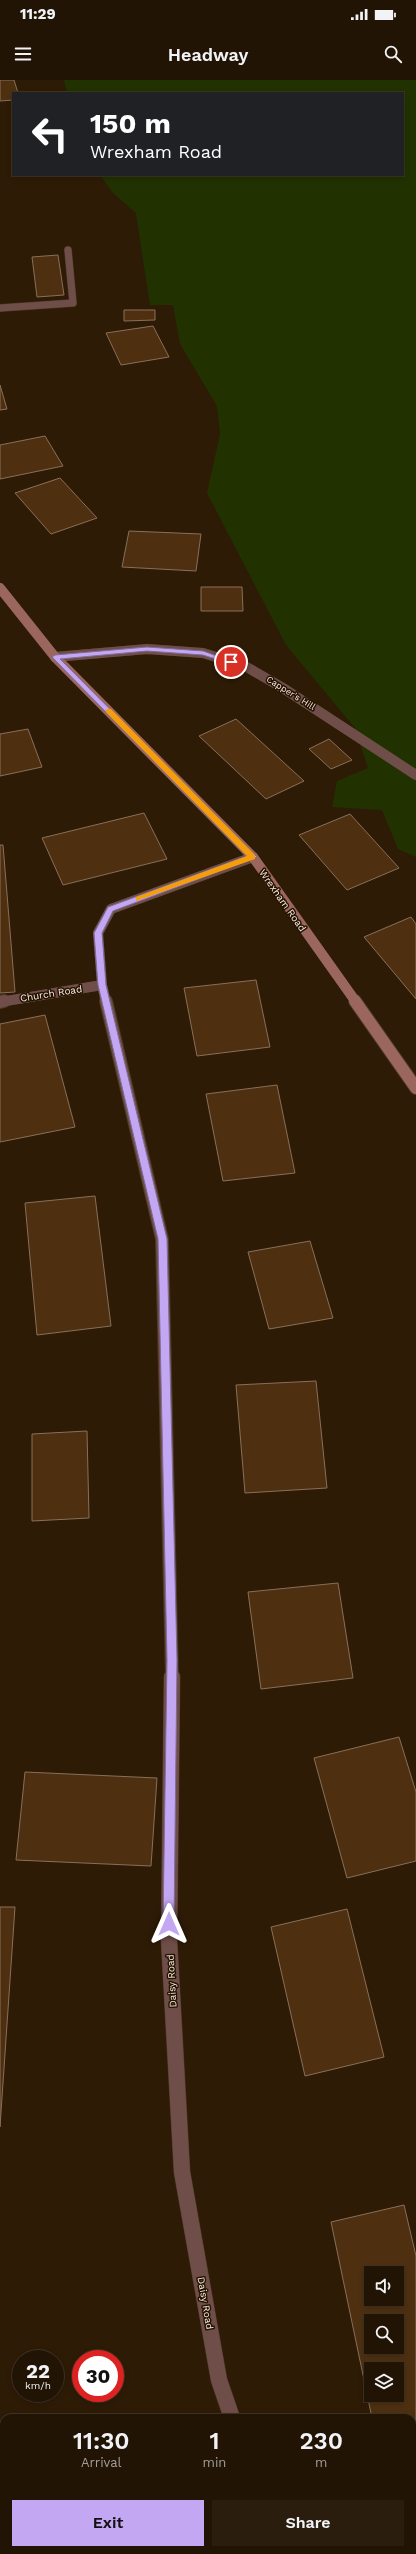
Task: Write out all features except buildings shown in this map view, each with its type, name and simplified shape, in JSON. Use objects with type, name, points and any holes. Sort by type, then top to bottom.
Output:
[{"type":"main road","name":"Wrexham Road","points":[[0,588],[55,657],[253,857],[416,1088]]},
{"type":"street","points":[[0,308],[73,303],[68,250]]},
{"type":"street","name":"Capper's Hill","points":[[55,657],[147,649],[203,653],[245,666],[283,688],[416,775]]},
{"type":"street","name":"Daisy Road","points":[[231,2414],[219,2380],[182,2172],[170,1963],[172,1660],[162,1239],[102,985],[98,933],[111,909],[253,857]]},
{"type":"street","name":"Church Road","points":[[0,1002],[102,985]]},
{"type":"green space","points":[[64,80],[416,80],[416,857],[398,849],[382,810],[332,807],[337,781],[368,768],[355,728],[286,645],[207,493],[220,434],[217,406],[180,344],[173,305],[150,305],[136,213],[113,193],[101,176],[404,176],[404,92],[67,92]]},
{"type":"slow traffic","points":[[108,711],[253,857],[138,899]]},
{"type":"route","points":[[169,1924],[172,1660],[162,1239],[102,985],[98,933],[111,909],[253,857],[55,657],[147,649],[203,653],[231,662]]}]
